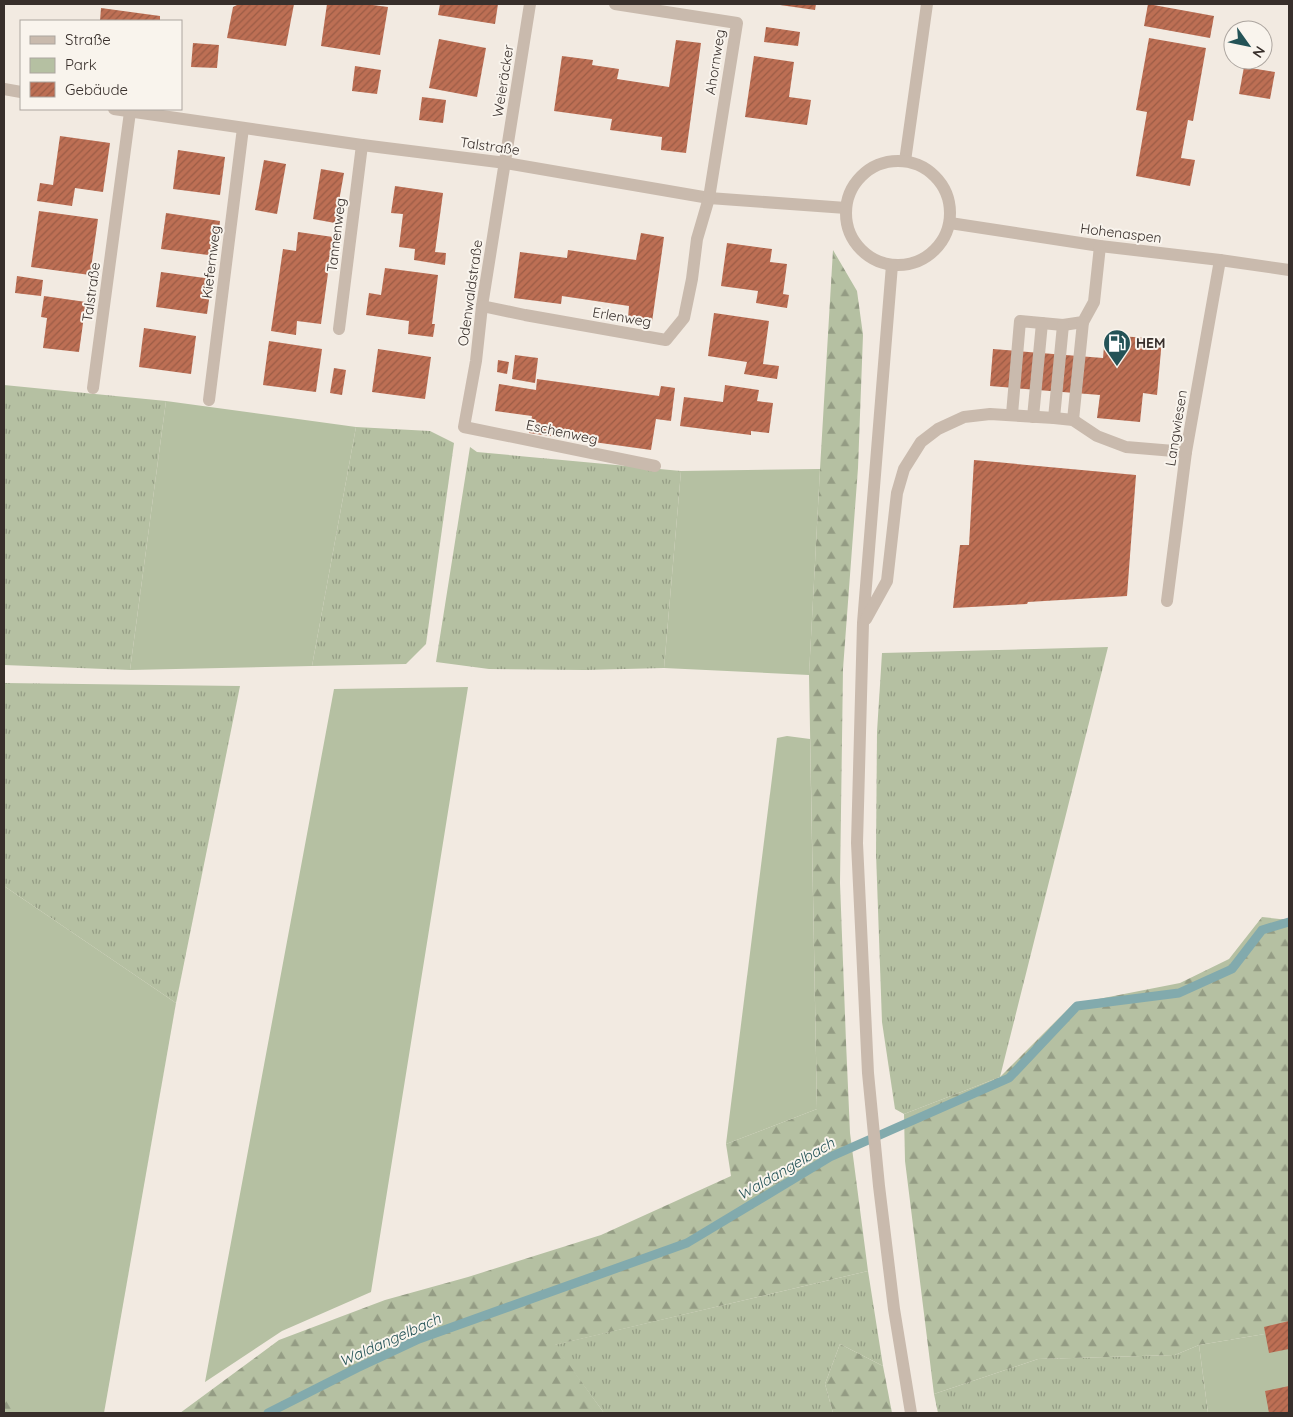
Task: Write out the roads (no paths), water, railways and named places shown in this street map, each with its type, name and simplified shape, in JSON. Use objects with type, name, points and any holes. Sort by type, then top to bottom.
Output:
[{"type":"street","name":"Weieräcker","points":[[506,163],[530,4]]},
{"type":"street","name":"Ahornweg","points":[[616,4],[736,23],[709,198]]},
{"type":"street","points":[[905,161],[927,4]]},
{"type":"street","points":[[4,89],[20,92]]},
{"type":"street","name":"Talstraße","points":[[119,110],[362,145],[506,163],[709,198],[846,208]]},
{"type":"street","name":"Talstraße","points":[[93,388],[130,112]]},
{"type":"street","name":"Kiefernweg","points":[[209,400],[243,128]]},
{"type":"street","name":"Tannenweg","points":[[339,329],[362,145]]},
{"type":"street","points":[[889,161],[905,161],[922,166],[936,176],[945,190],[950,206],[950,223],[944,238],[935,250],[922,259],[908,264],[892,265],[877,260],[863,252],[850,232],[847,224],[846,208],[851,192],[860,178],[873,167],[889,161]]},
{"type":"street","name":"Odenwaldstraße","points":[[464,427],[506,163]]},
{"type":"street","name":"Erlenweg","points":[[482,306],[666,340],[684,318],[697,240],[709,198]]},
{"type":"street","name":"Hohenaspen","points":[[950,223],[1100,246],[1289,270]]},
{"type":"street","points":[[1073,420],[1083,322],[1094,302],[1100,246]]},
{"type":"street","name":"Langwiesen","points":[[1167,601],[1186,452],[1220,260]]},
{"type":"street","points":[[892,265],[863,623],[857,843],[868,1074],[894,1309],[911,1413]]},
{"type":"street","points":[[1012,414],[1020,321],[1063,325],[1083,322]]},
{"type":"street","points":[[1033,417],[1042,323]]},
{"type":"street","points":[[1054,418],[1063,325]]},
{"type":"street","points":[[863,623],[887,581],[897,493],[904,469],[921,442],[938,429],[964,417],[1012,414],[1073,420],[1097,436],[1126,447],[1186,452]]},
{"type":"street","name":"Eschenweg","points":[[464,427],[655,466]]},
{"type":"waterway","name":"Waldangelbach","points":[[268,1413],[419,1339],[687,1243],[830,1157],[1009,1078],[1077,1006],[1179,993],[1232,969],[1262,930],[1289,922]]},
{"type":"place","name":"HEM","points":[[1117,367]]}]
